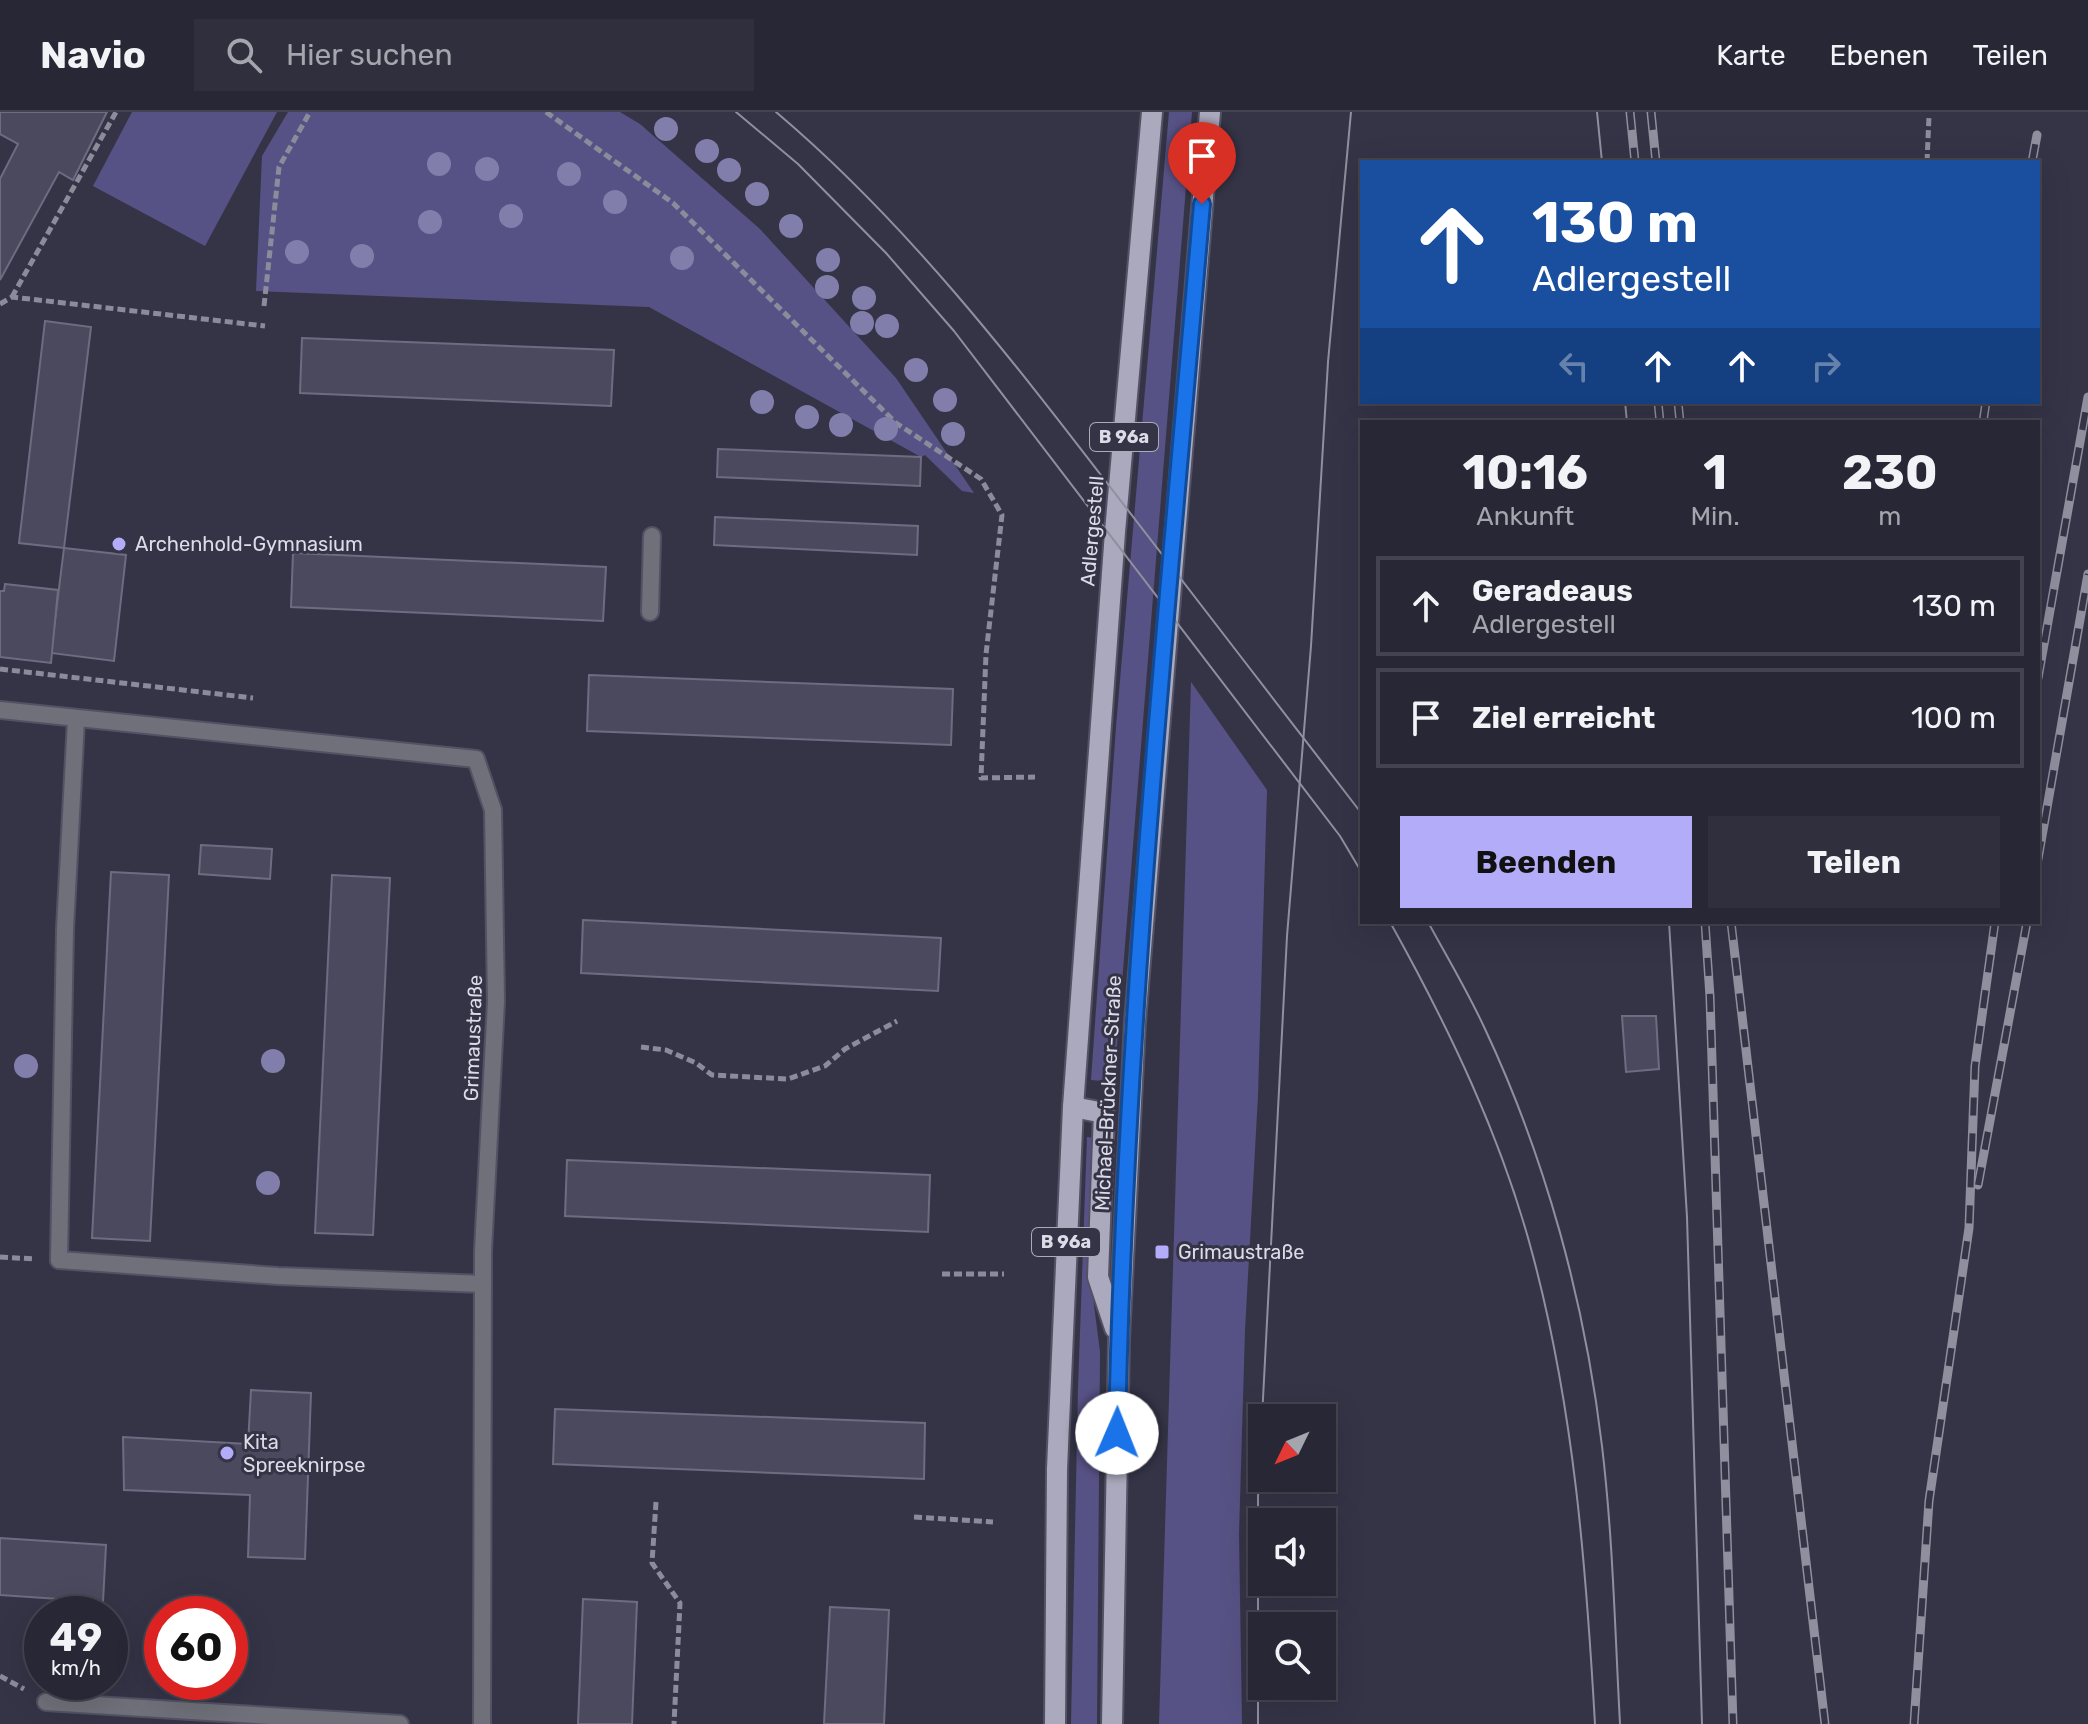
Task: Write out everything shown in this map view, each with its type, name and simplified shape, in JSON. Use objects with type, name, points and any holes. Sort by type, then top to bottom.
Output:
[{"type":"main road","name":"Adlergestell","points":[[1097,762],[1152,112]]},
{"type":"main road","name":"Michael-Brückner-Straße","points":[[1112,1724],[1119,1340],[1135,1022],[1210,112]]},
{"type":"main road","name":"Michael-Brückner-Straße","points":[[1055,1724],[1057,1469],[1073,1107],[1097,762]]},
{"type":"main road","points":[[1073,1107],[1104,1113],[1098,1277],[1119,1340]]},
{"type":"street","points":[[650,612],[652,536]]},
{"type":"street","name":"Grimaustraße","points":[[0,710],[476,759],[493,810],[495,985],[483,1284],[482,1724]]},
{"type":"street","points":[[76,720],[65,929],[59,1260],[278,1276],[483,1284]]},
{"type":"street","points":[[46,1702],[400,1724]]},
{"type":"path","points":[[0,304],[12,297],[116,112]]},
{"type":"path","points":[[264,306],[279,167],[310,112]]},
{"type":"path","points":[[546,112],[673,203],[896,423],[981,479],[1002,515],[986,654],[981,778],[1035,777]]},
{"type":"path","points":[[1927,160],[1929,116]]},
{"type":"path","points":[[12,297],[265,326]]},
{"type":"path","points":[[0,669],[253,698]]},
{"type":"path","points":[[641,1047],[666,1050],[696,1063],[712,1075],[788,1079],[825,1066],[845,1049],[897,1021]]},
{"type":"path","points":[[0,1257],[59,1260]]},
{"type":"path","points":[[942,1274],[1004,1274]]},
{"type":"path","points":[[656,1502],[652,1563],[680,1603],[674,1724]]},
{"type":"path","points":[[914,1517],[993,1522]]},
{"type":"shaded area","points":[[132,112],[277,112],[205,246],[93,186]]},
{"type":"shaded area","points":[[288,112],[620,112],[640,124],[760,229],[896,378],[974,493],[962,491],[925,455],[921,457],[649,307],[256,291],[262,156]]},
{"type":"shaded area","points":[[1169,112],[1192,112],[1114,1082],[1091,1080],[1116,727]]},
{"type":"shaded area","points":[[1191,682],[1267,790],[1258,1095],[1245,1330],[1239,1534],[1242,1724],[1159,1724]]},
{"type":"shaded area","points":[[1087,1137],[1096,1138],[1090,1274],[1100,1352],[1097,1724],[1071,1724],[1078,1388]]},
{"type":"building","points":[[0,112],[107,112],[73,180],[59,172],[0,280],[0,179],[18,144],[0,134]]},
{"type":"building","points":[[45,321],[91,327],[64,548],[19,543]]},
{"type":"building","points":[[302,338],[614,350],[611,406],[300,393]]},
{"type":"building","points":[[718,449],[921,457],[920,486],[717,477]]},
{"type":"building","points":[[715,517],[918,526],[917,555],[714,545]]},
{"type":"building","points":[[64,548],[126,555],[114,661],[51,653]]},
{"type":"building","points":[[293,553],[606,567],[603,621],[291,607]]},
{"type":"building","points":[[5,584],[58,590],[51,663],[0,657],[0,591],[4,591]]},
{"type":"building","points":[[589,675],[953,689],[951,745],[587,731]]},
{"type":"building","points":[[201,845],[272,849],[270,879],[199,874]]},
{"type":"building","points":[[111,872],[169,875],[150,1241],[92,1238]]},
{"type":"building","points":[[332,875],[390,878],[373,1235],[315,1233]]},
{"type":"building","points":[[583,920],[941,938],[938,991],[581,973]]},
{"type":"building","points":[[1622,1016],[1656,1016],[1659,1069],[1626,1072]]},
{"type":"building","points":[[567,1160],[930,1175],[928,1232],[565,1216]]},
{"type":"building","points":[[251,1390],[311,1393],[305,1559],[248,1557],[250,1495],[124,1490],[123,1437],[248,1444]]},
{"type":"building","points":[[555,1409],[925,1423],[924,1479],[553,1464]]},
{"type":"building","points":[[0,1538],[106,1545],[103,1596],[0,1595]]},
{"type":"building","points":[[583,1599],[637,1602],[632,1724],[578,1724]]},
{"type":"building","points":[[830,1607],[889,1610],[884,1724],[824,1724]]},
{"type":"tram line","points":[[736,112],[798,164],[886,253],[954,331],[1340,836],[1360,870]]},
{"type":"tram line","points":[[776,112],[869,199],[996,342],[1360,811]]},
{"type":"tram line","points":[[1263,1404],[1287,936],[1311,646],[1328,362],[1351,112]]},
{"type":"tram line","points":[[1597,112],[1602,160]]},
{"type":"tram line","points":[[1625,404],[1627,420]]},
{"type":"tram line","points":[[1391,924],[1433,1002],[1490,1126],[1533,1256],[1559,1372],[1576,1488],[1595,1724]]},
{"type":"tram line","points":[[1429,924],[1472,1002],[1507,1078],[1544,1180],[1574,1285],[1595,1392],[1606,1481],[1620,1724]]},
{"type":"tram line","points":[[1669,924],[1687,1217],[1702,1724]]},
{"type":"tram line","points":[[1258,1492],[1258,1724]]},
{"type":"railway","points":[[1630,112],[1635,160]]},
{"type":"railway","points":[[1651,112],[1656,160]]},
{"type":"railway","points":[[2032,160],[2037,135]]},
{"type":"railway","points":[[2040,667],[2088,397]]},
{"type":"railway","points":[[1658,404],[1660,420]]},
{"type":"railway","points":[[1678,404],[1680,420]]},
{"type":"railway","points":[[1983,420],[1986,404]]},
{"type":"railway","points":[[2040,848],[2088,574]]},
{"type":"railway","points":[[1705,924],[1733,1724]]},
{"type":"railway","points":[[1731,924],[1825,1724]]},
{"type":"railway","points":[[1914,1724],[1929,1501],[1969,1228],[1975,1066],[1995,924]]},
{"type":"railway","points":[[1978,1185],[2027,924]]},
{"type":"place","name":"Archenhold-Gymnasium","points":[[119,544]]},
{"type":"place","name":"Grimaustraße","points":[[1162,1252]]},
{"type":"place","name":"Kita Spreeknirpse","points":[[227,1453]]},
{"type":"route","points":[[1117,1433],[1135,1022],[1202,204]]}]
